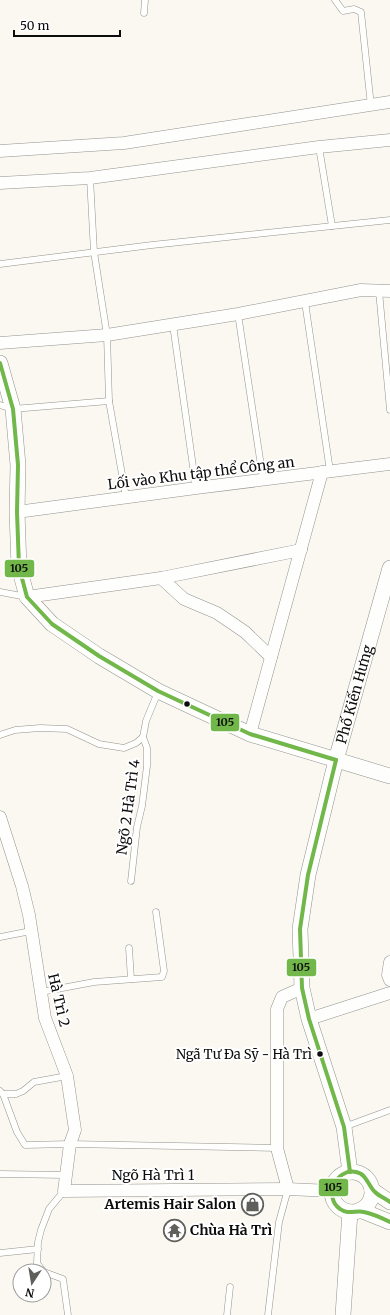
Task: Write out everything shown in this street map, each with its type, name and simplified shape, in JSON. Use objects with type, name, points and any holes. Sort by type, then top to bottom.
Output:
[{"type":"street","points":[[0,151],[124,143],[390,102]]},
{"type":"street","points":[[0,183],[90,178],[319,147],[390,140]]},
{"type":"street","points":[[0,343],[107,335],[238,314],[361,290],[384,291]]},
{"type":"street","points":[[0,363],[6,407],[18,465],[17,512],[19,567],[27,597],[52,624],[99,656],[158,691],[250,734],[390,776]]},
{"type":"street","name":"Lối vào Khu tập thể Công an","points":[[17,512],[263,479],[390,464]]},
{"type":"street","points":[[250,734],[301,550],[326,472]]},
{"type":"street","points":[[27,597],[161,578],[301,550]]},
{"type":"street","name":"Phố Kiến Hưng","points":[[350,1172],[344,1127],[309,1019],[302,988],[300,929],[308,875],[336,760],[390,568]]},
{"type":"street","points":[[161,578],[184,599],[217,613],[244,632],[271,657]]},
{"type":"street","name":"Hà Trì 2","points":[[0,817],[22,886],[45,1018],[67,1076],[75,1130],[70,1144],[64,1191]]},
{"type":"street","points":[[390,962],[388,975],[390,980]]},
{"type":"street","points":[[288,1189],[277,1148],[277,1009],[282,997],[302,988]]},
{"type":"street","points":[[309,1019],[390,993]]},
{"type":"street","points":[[390,1202],[372,1190],[368,1180],[363,1175],[357,1173],[350,1172],[339,1176],[332,1186],[332,1198],[339,1208],[344,1211],[355,1211],[390,1222]]},
{"type":"street","name":"Ngõ Hà Trì 1","points":[[64,1191],[288,1189],[331,1192]]},
{"type":"street","points":[[355,1211],[368,1204],[372,1190]]},
{"type":"street","points":[[343,1315],[355,1211]]},
{"type":"lane","points":[[144,13],[145,0]]},
{"type":"lane","points":[[335,0],[343,11],[354,9],[361,12],[371,106]]},
{"type":"lane","points":[[319,147],[332,226]]},
{"type":"lane","points":[[90,178],[94,252],[107,335],[110,401],[126,497]]},
{"type":"lane","points":[[0,264],[94,252],[390,220]]},
{"type":"lane","points":[[384,291],[390,410]]},
{"type":"lane","points":[[305,302],[326,472]]},
{"type":"lane","points":[[238,314],[263,479]]},
{"type":"lane","points":[[173,325],[196,488]]},
{"type":"lane","points":[[6,407],[110,401]]},
{"type":"lane","points":[[0,592],[27,597]]},
{"type":"lane","points":[[0,735],[15,730],[40,728],[66,729],[99,744],[124,748],[136,743],[143,737],[146,721],[158,691]]},
{"type":"lane","name":"Ngõ 2 Hà Trì 4","points":[[131,881],[147,766],[147,748],[143,737]]},
{"type":"lane","points":[[41,992],[94,982],[162,977],[164,974],[156,912]]},
{"type":"lane","points":[[0,937],[31,931]]},
{"type":"lane","points":[[129,948],[131,979]]},
{"type":"lane","points":[[1,1092],[16,1094],[23,1091],[34,1082],[67,1076]]},
{"type":"lane","name":"Ngõ Hà Trì 1","points":[[1,1092],[16,1132],[25,1145],[70,1144],[277,1148]]},
{"type":"lane","points":[[344,1127],[390,1110]]},
{"type":"lane","points":[[0,1174],[66,1175]]},
{"type":"lane","points":[[268,1315],[279,1222],[288,1189]]},
{"type":"lane","points":[[37,1263],[40,1236],[49,1209],[64,1191]]},
{"type":"lane","points":[[0,1253],[38,1250]]},
{"type":"lane","points":[[52,1275],[63,1279],[68,1315]]},
{"type":"lane","points":[[227,1315],[230,1287]]},
{"type":"transit line","name":"105","points":[[0,363],[13,409],[18,465],[17,512],[19,567],[27,597],[52,624],[99,656],[158,691],[250,734],[336,760]]},
{"type":"transit line","name":"105","points":[[336,760],[308,875],[300,929],[302,988],[309,1019],[344,1127],[350,1172]]},
{"type":"transit line","name":"105","points":[[390,1202],[373,1190],[363,1175],[356,1172],[343,1174],[334,1184],[332,1191],[335,1204],[343,1211],[364,1212],[390,1222]]},
{"type":"place","name":"Ngã Tư Đa Sỹ - Hà Trì","points":[[320,1054]]},
{"type":"place","name":"Artemis Hair Salon","points":[[252,1204]]},
{"type":"place","name":"Chùa Hà Trì","points":[[175,1230]]}]
